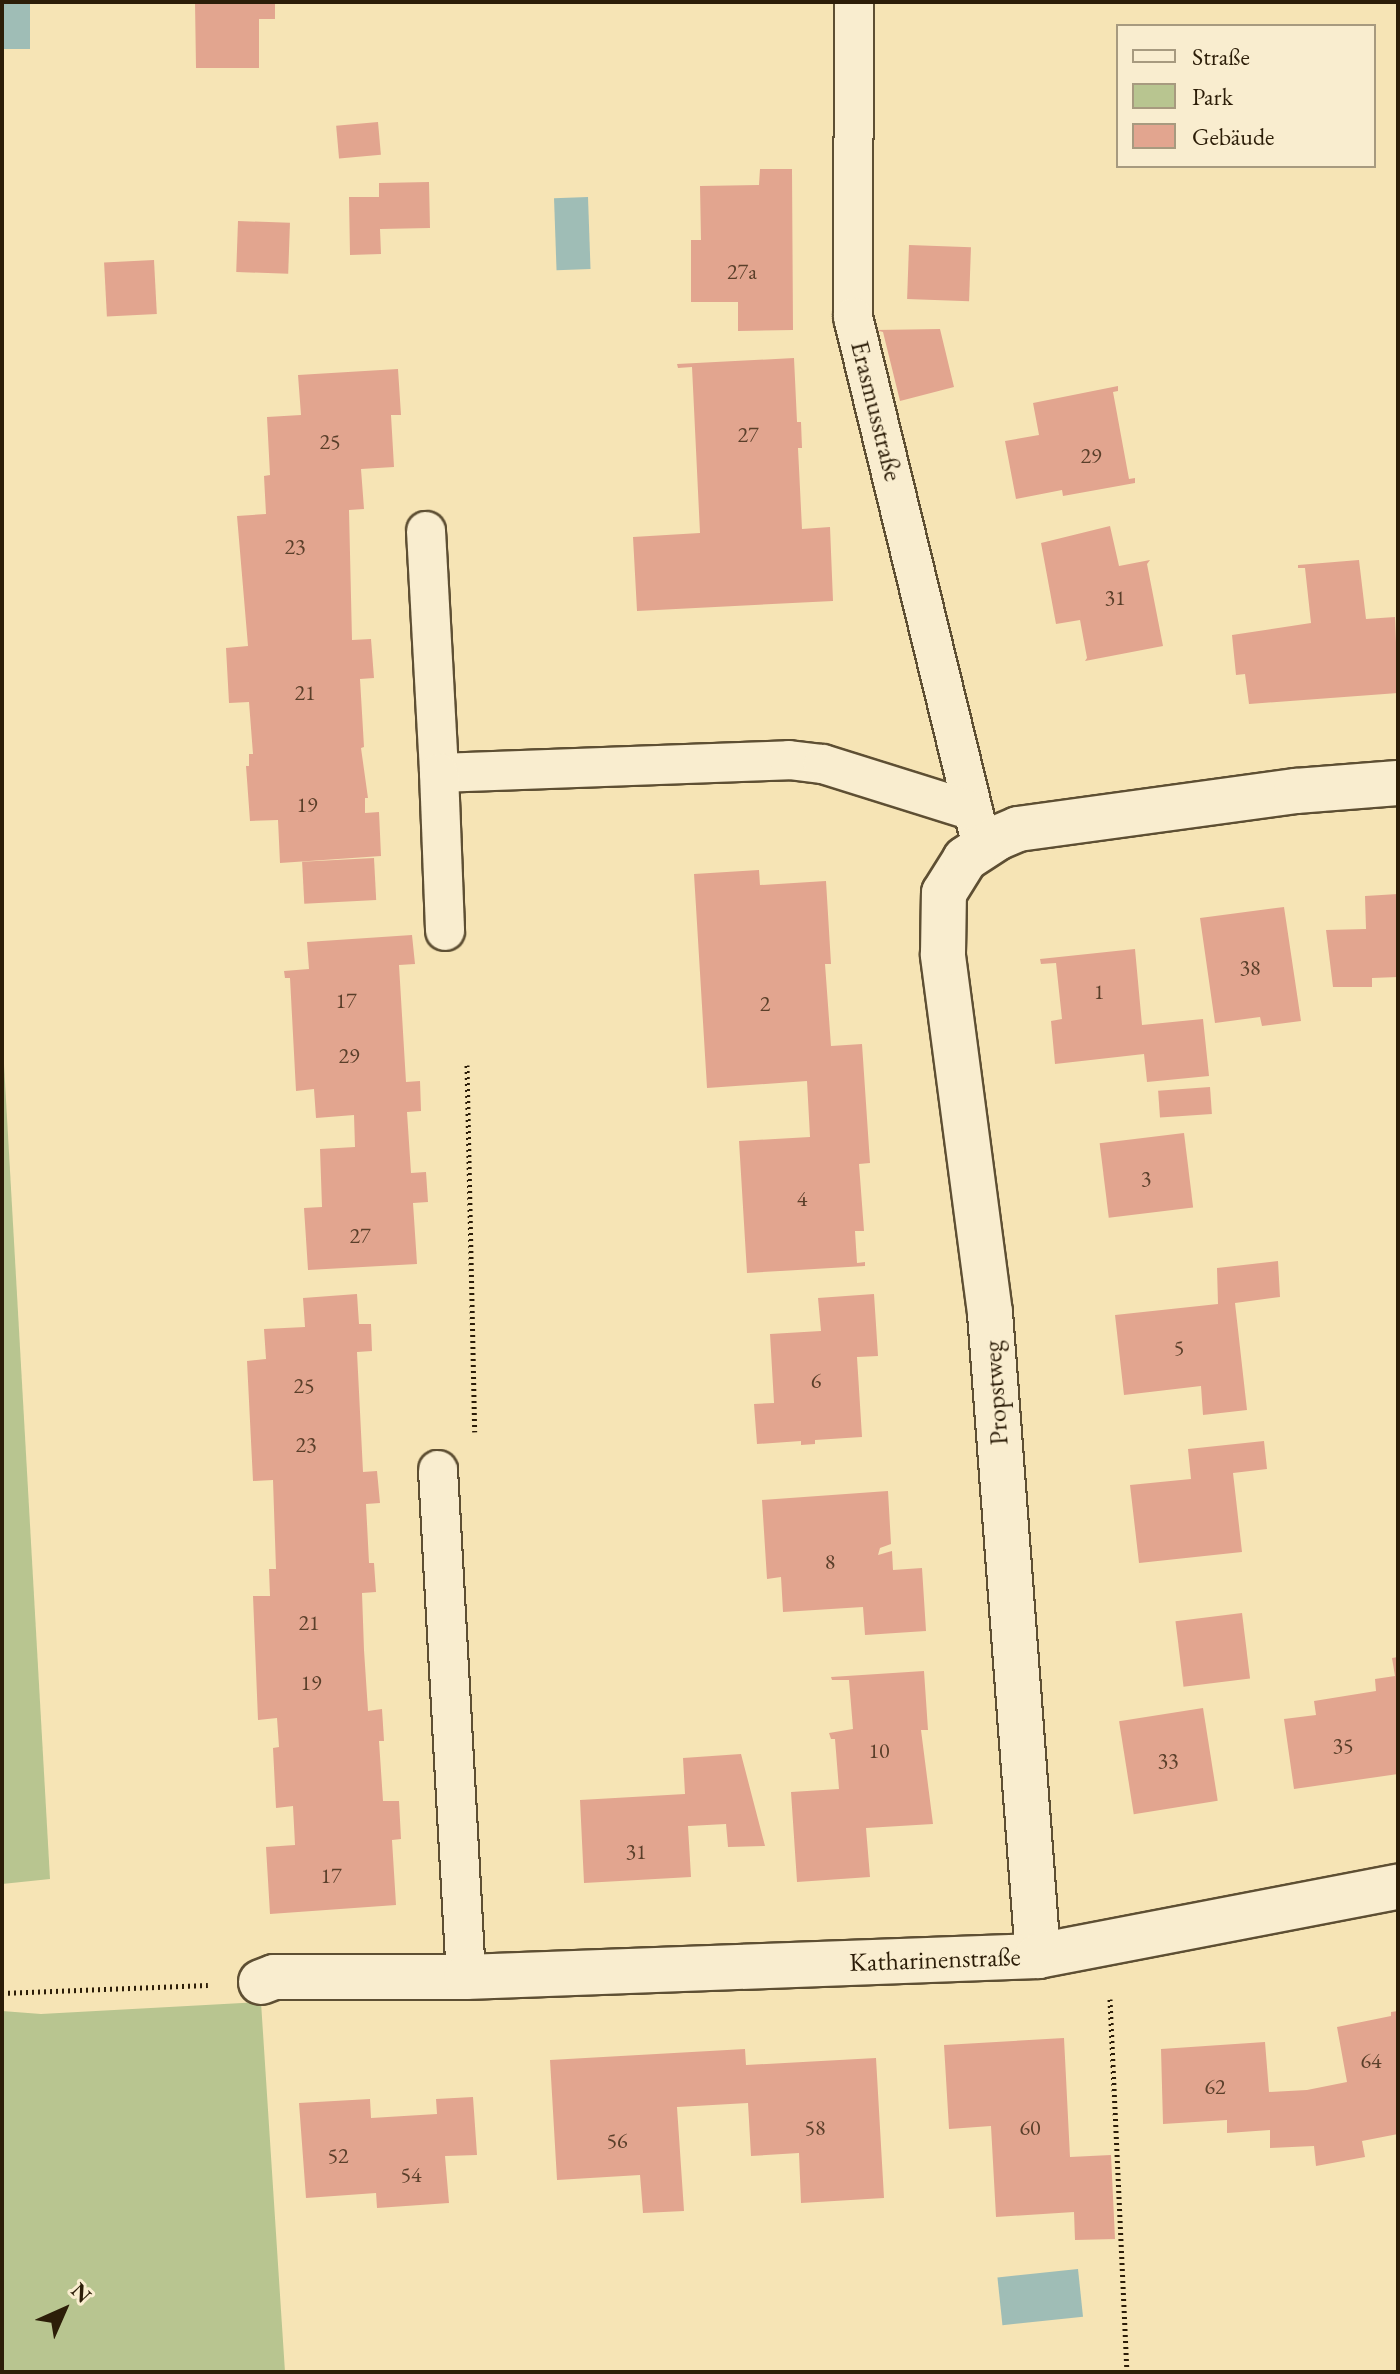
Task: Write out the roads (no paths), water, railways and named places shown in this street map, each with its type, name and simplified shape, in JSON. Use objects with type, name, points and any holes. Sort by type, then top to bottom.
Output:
[{"type":"street","points":[[978,829],[1018,829],[1296,791],[1398,783]]},
{"type":"street","name":"Propstweg","points":[[978,829],[965,859],[944,893],[943,954],[990,1313],[1038,1956]]},
{"type":"street","name":"Katharinenstraße","points":[[261,1982],[274,1977],[466,1977],[1038,1956],[1398,1887]]},
{"type":"lane","name":"Erasmusstraße","points":[[854,2],[853,317],[978,829]]},
{"type":"lane","points":[[426,531],[445,931]]},
{"type":"lane","points":[[439,773],[789,760],[823,764],[978,829]]},
{"type":"lane","points":[[438,1470],[466,1977]]},
{"type":"water","points":[[2,2],[30,2],[30,49],[2,49]]},
{"type":"water","points":[[588,197],[591,269],[557,270],[554,198]]},
{"type":"water","points":[[1078,2269],[1083,2317],[1002,2325],[997,2277]]}]
